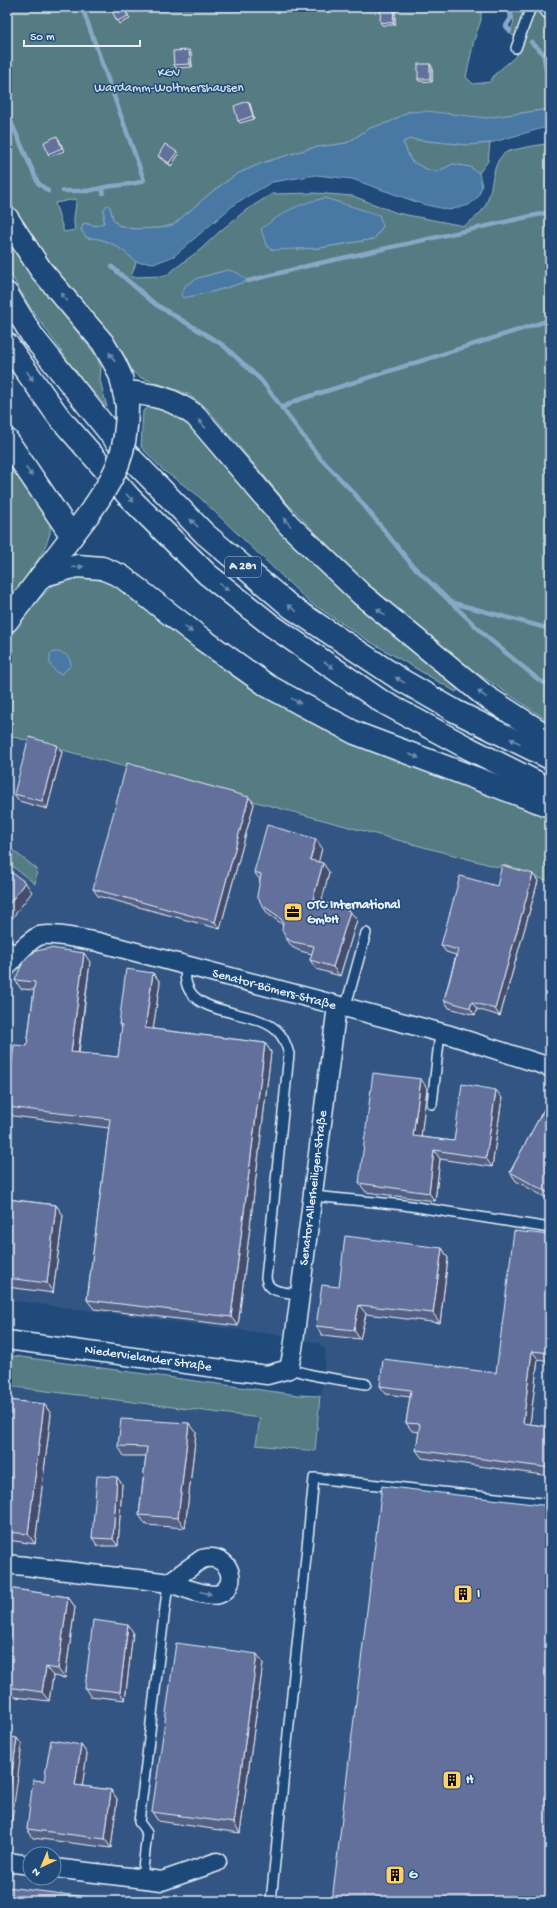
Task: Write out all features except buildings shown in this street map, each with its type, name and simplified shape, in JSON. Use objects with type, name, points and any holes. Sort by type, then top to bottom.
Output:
[{"type":"highway","points":[[7,218],[41,270],[103,343],[116,364],[126,399],[127,430],[122,454],[106,490],[7,621]]},
{"type":"highway","name":"A 281","points":[[7,294],[32,336],[131,459],[205,534],[291,607],[398,678],[455,711],[550,758]]},
{"type":"highway","name":"A 281","points":[[7,344],[60,417],[125,493],[207,574],[271,624],[381,701],[470,749],[550,789]]},
{"type":"highway","points":[[126,399],[166,398],[183,406],[196,416],[290,526],[361,594],[485,696],[550,738]]},
{"type":"highway","points":[[7,440],[72,536]]},
{"type":"highway","points":[[41,576],[77,566],[102,568],[121,576],[202,639],[268,686],[355,733],[550,806]]},
{"type":"street","name":"Senator-Bömers-Straße","points":[[11,955],[39,936],[58,935],[98,942],[341,1008],[440,1033],[550,1067]]},
{"type":"street","name":"Senator-Allerheiligen-Straße","points":[[289,1369],[312,1196],[341,1008]]},
{"type":"street","name":"Niedervielander Straße","points":[[7,1340],[266,1375],[289,1369]]},
{"type":"street","points":[[7,1564],[168,1583]]},
{"type":"street","points":[[7,1862],[22,1864]]},
{"type":"street","points":[[62,1869],[162,1881],[217,1862]]},
{"type":"lane","points":[[516,48],[531,7]]},
{"type":"lane","points":[[341,1008],[366,933]]},
{"type":"lane","points":[[186,966],[184,978],[186,986],[199,1000],[212,1007],[253,1018],[267,1024],[280,1033],[287,1048],[289,1054],[266,1278],[267,1284],[272,1289],[300,1294]]},
{"type":"lane","points":[[432,1104],[440,1033]]},
{"type":"lane","points":[[312,1196],[404,1205],[550,1228]]},
{"type":"lane","points":[[289,1369],[316,1376],[366,1384]]},
{"type":"lane","points":[[271,1901],[314,1478],[550,1504]]},
{"type":"lane","points":[[142,1878],[147,1833],[139,1822],[168,1583]]},
{"type":"shaded area","points":[[550,109],[550,126],[490,143],[468,145],[410,139],[403,142],[411,161],[428,170],[439,171],[453,164],[470,167],[479,173],[482,186],[478,197],[469,205],[449,210],[422,204],[352,179],[316,175],[272,182],[236,203],[174,256],[156,263],[136,262],[114,245],[94,238],[87,238],[81,230],[84,223],[95,226],[104,223],[104,209],[107,205],[110,207],[113,219],[118,225],[133,229],[160,228],[173,225],[213,191],[237,174],[262,163],[311,148],[347,143],[370,128],[390,122],[408,112],[426,111],[486,118]]},
{"type":"shaded area","points":[[325,198],[379,215],[383,226],[374,239],[319,248],[272,250],[266,245],[261,229],[291,209]]},
{"type":"shaded area","points":[[228,270],[238,273],[248,281],[212,292],[183,298],[181,294],[186,285],[198,278]]},
{"type":"shaded area","points":[[54,652],[68,656],[71,665],[62,674],[56,672],[50,664],[50,654]]},
{"type":"shaded area","points":[[7,735],[550,881],[550,1901],[7,1901],[7,1386],[261,1418],[315,1451],[326,1351],[319,1343],[278,1335],[7,1300],[7,862],[35,884],[37,869],[7,846]]},
{"type":"green space","name":"KGV Wardamm-Woltmershausen","points":[[7,7],[481,7],[481,20],[474,40],[466,77],[473,84],[490,82],[495,74],[515,57],[524,42],[509,33],[514,20],[510,7],[550,7],[550,109],[486,118],[408,112],[390,122],[370,128],[347,143],[311,148],[262,163],[237,174],[213,191],[173,225],[160,228],[133,229],[118,225],[113,219],[110,207],[104,209],[104,223],[95,226],[84,223],[81,230],[87,238],[94,238],[114,245],[131,257],[136,262],[131,277],[165,276],[201,249],[246,210],[272,194],[314,193],[353,196],[397,213],[464,226],[481,212],[485,205],[496,165],[505,153],[550,143],[550,722],[465,665],[360,578],[285,501],[207,408],[188,394],[139,377],[133,372],[121,350],[55,269],[7,200]],"holes":[[[324,198],[339,203],[383,226],[374,239],[319,248],[297,249]],[[76,199],[74,218],[75,230],[64,232],[55,203]],[[229,270],[248,281],[212,292],[198,278]]]},
{"type":"green space","points":[[410,139],[468,145],[490,143],[488,161],[479,173],[470,167],[453,164],[439,171],[428,170],[411,161],[403,142]]},
{"type":"green space","points":[[7,240],[45,292],[95,354],[101,367],[100,380],[107,407],[78,375],[28,304],[7,268]]},
{"type":"green space","points":[[154,404],[177,413],[200,434],[275,522],[320,571],[381,626],[459,688],[456,692],[369,641],[308,601],[195,493],[164,471],[141,447],[143,411]]},
{"type":"green space","points":[[7,461],[46,512],[50,522],[50,533],[43,551],[7,602]]},
{"type":"green space","points":[[75,575],[99,576],[118,585],[323,727],[398,761],[476,788],[550,818],[550,881],[7,735],[7,641],[33,605],[55,583]]},
{"type":"green space","points":[[7,846],[37,869],[35,884],[7,862]]},
{"type":"green space","points":[[7,1355],[298,1395],[320,1396],[315,1451],[256,1445],[260,1418],[7,1386]]},
{"type":"waterway","points":[[82,7],[144,180],[136,183],[102,188],[103,193]]},
{"type":"waterway","points":[[509,7],[511,18],[506,26],[510,31]]},
{"type":"waterway","points":[[531,42],[543,53],[550,91]]},
{"type":"waterway","points":[[7,113],[38,183],[48,191]]},
{"type":"waterway","points":[[63,191],[87,191],[102,188]]},
{"type":"waterway","points":[[248,281],[311,265],[550,212]]},
{"type":"waterway","points":[[112,267],[155,304],[223,345],[261,380],[319,457],[354,493],[412,565],[488,638],[539,680],[550,687]]},
{"type":"waterway","points":[[282,408],[295,401],[550,320]]},
{"type":"waterway","points":[[450,602],[550,629]]},
{"type":"place","name":"OTC International GmbH","points":[[293,912]]},
{"type":"place","name":"I","points":[[463,1594]]},
{"type":"place","name":"H","points":[[452,1780]]},
{"type":"place","name":"G","points":[[395,1875]]}]
